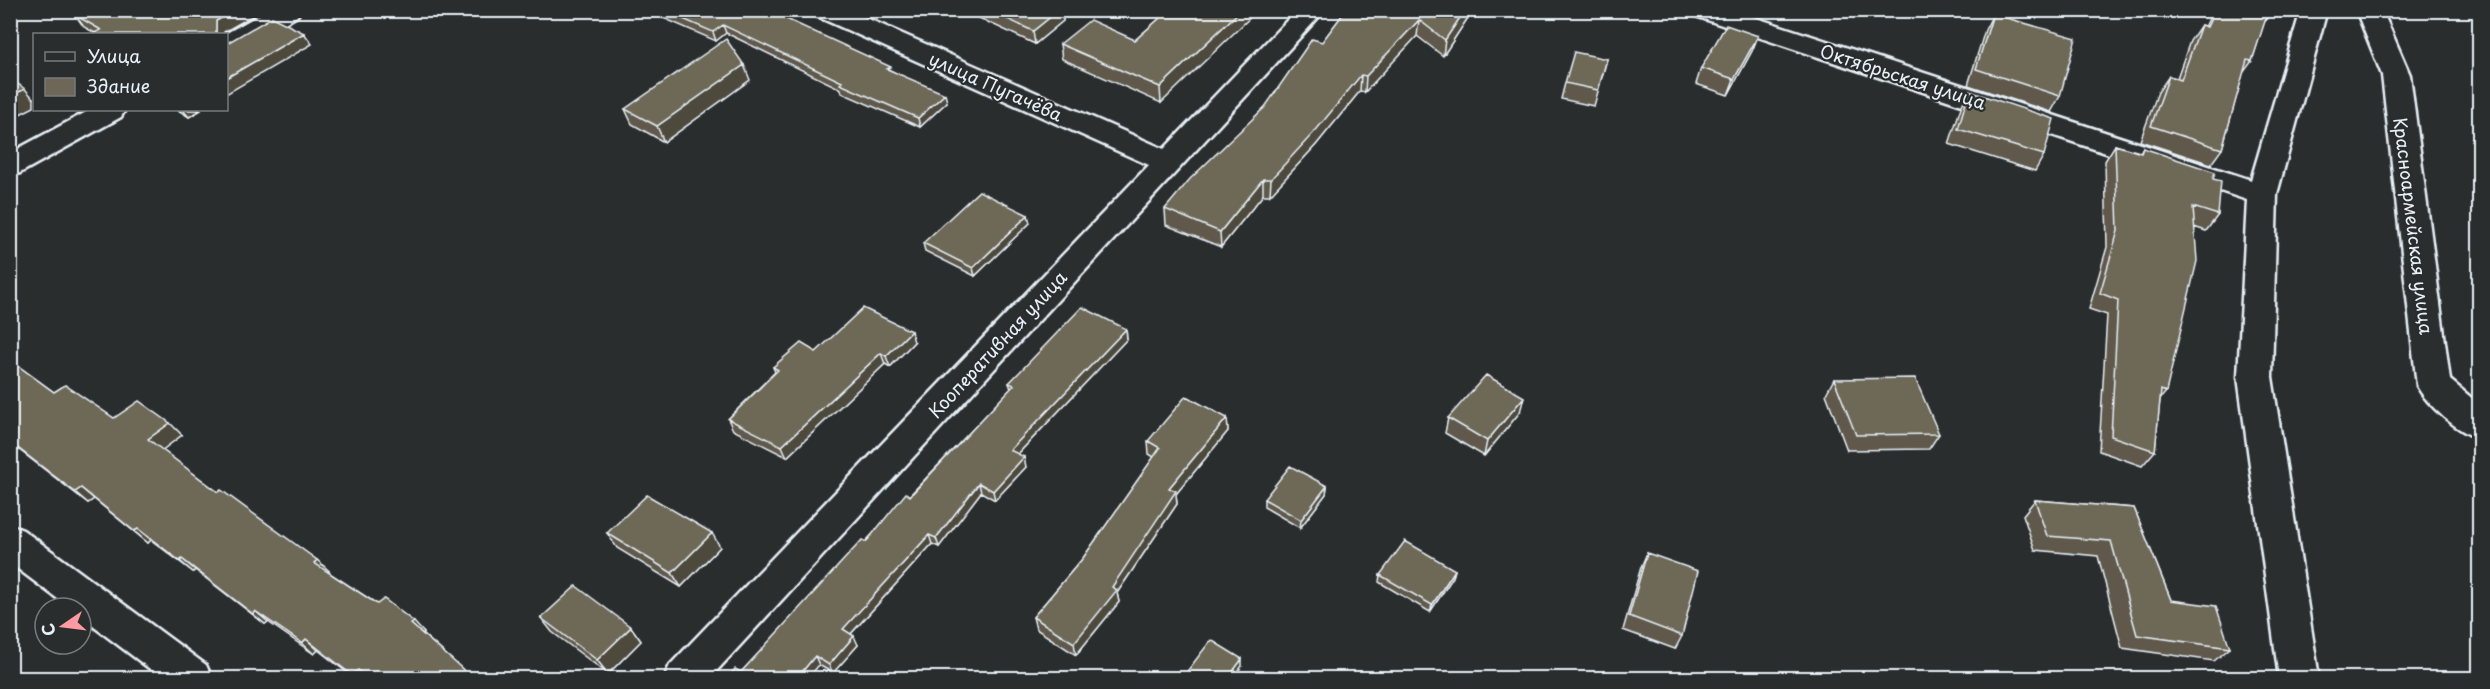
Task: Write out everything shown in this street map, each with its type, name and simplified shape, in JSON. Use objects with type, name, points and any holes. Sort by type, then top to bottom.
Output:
[{"type":"street","points":[[228,44],[288,10]]},
{"type":"street","name":"улица Пугачёва","points":[[825,10],[1167,162]]},
{"type":"street","name":"Кооперативная улица","points":[[684,678],[1312,10]]},
{"type":"street","name":"Октябрьская улица","points":[[1704,10],[2262,194]]},
{"type":"street","points":[[2299,678],[2255,377],[2262,194],[2314,10]]},
{"type":"street","name":"Красноармейская улица","points":[[2369,10],[2396,75],[2434,386],[2480,425]]},
{"type":"street","points":[[10,166],[109,111]]},
{"type":"street","points":[[10,541],[192,678]]},
{"type":"building","points":[[84,10],[235,10],[216,21],[216,33],[94,33],[101,30],[75,15]]},
{"type":"building","points":[[662,10],[767,10],[891,67],[887,69],[945,94],[918,118],[840,84],[842,82],[723,25],[713,32]]},
{"type":"building","points":[[988,10],[1059,10],[1033,31]]},
{"type":"building","points":[[1169,10],[1241,10],[1160,87],[1060,44],[1090,20],[1135,40]]},
{"type":"building","points":[[1346,10],[1465,10],[1445,40],[1419,20],[1366,76],[1361,75],[1317,129],[1271,179],[1263,179],[1220,232],[1165,209],[1190,179],[1265,107],[1312,39],[1322,42]]},
{"type":"building","points":[[2215,10],[2272,10],[2269,16],[2267,15],[2252,61],[2247,60],[2222,149],[2151,126],[2169,76],[2181,80],[2201,25],[2207,27]]},
{"type":"building","points":[[1993,14],[2076,38],[2060,96],[1976,69]]},
{"type":"building","points":[[272,17],[304,33],[228,77],[229,42]]},
{"type":"building","points":[[1726,25],[1758,36],[1734,79],[1701,68]]},
{"type":"building","points":[[726,39],[744,65],[657,126],[625,109]]},
{"type":"building","points":[[1574,52],[1607,59],[1598,90],[1565,83]]},
{"type":"building","points":[[10,78],[25,89],[10,96]]},
{"type":"building","points":[[1969,91],[2054,119],[2044,155],[1958,129]]},
{"type":"building","points":[[2115,145],[2141,153],[2143,148],[2215,172],[2213,179],[2221,181],[2218,215],[2193,207],[2197,261],[2166,392],[2161,390],[2155,451],[2111,436],[2118,300],[2100,293],[2118,231]]},
{"type":"building","points":[[979,191],[1028,215],[973,268],[923,243]]},
{"type":"building","points":[[1082,307],[1126,329],[1010,450],[1024,457],[993,491],[979,483],[936,538],[929,535],[843,629],[854,636],[829,665],[815,656],[797,678],[727,678],[735,669],[741,672],[862,540],[866,542],[906,493],[910,496],[1014,385],[1009,383]]},
{"type":"building","points":[[863,308],[911,331],[886,356],[881,353],[782,446],[728,419],[778,370],[773,367],[801,343],[816,352]]},
{"type":"building","points":[[10,360],[54,392],[65,385],[114,418],[139,401],[170,423],[148,439],[218,492],[221,490],[317,560],[314,563],[377,604],[384,599],[414,622],[411,624],[472,678],[368,678],[358,670],[352,675],[306,639],[302,643],[255,611],[253,614],[182,559],[180,561],[138,529],[134,531],[81,488],[75,492],[10,442]]},
{"type":"building","points":[[1486,375],[1524,397],[1487,441],[1448,418]]},
{"type":"building","points":[[1915,378],[1939,434],[1856,435],[1834,379]]},
{"type":"building","points":[[1186,396],[1227,418],[1169,488],[1176,491],[1112,587],[1117,590],[1074,643],[1033,617],[1083,558],[1160,448],[1148,441]]},
{"type":"building","points":[[1290,466],[1327,486],[1301,520],[1264,499]]},
{"type":"building","points":[[647,495],[712,533],[672,573],[607,533]]},
{"type":"building","points":[[2035,500],[2134,508],[2171,600],[2216,606],[2230,648],[2137,635],[2111,541],[2047,536]]},
{"type":"building","points":[[1405,541],[1455,570],[1432,605],[1380,575]]},
{"type":"building","points":[[1647,553],[1698,571],[1682,636],[1629,616]]},
{"type":"building","points":[[576,586],[631,627],[597,660],[541,618]]},
{"type":"building","points":[[1211,640],[1242,659],[1228,678],[1182,678]]},
{"type":"building","points":[[13,672],[20,678],[10,678]]}]
